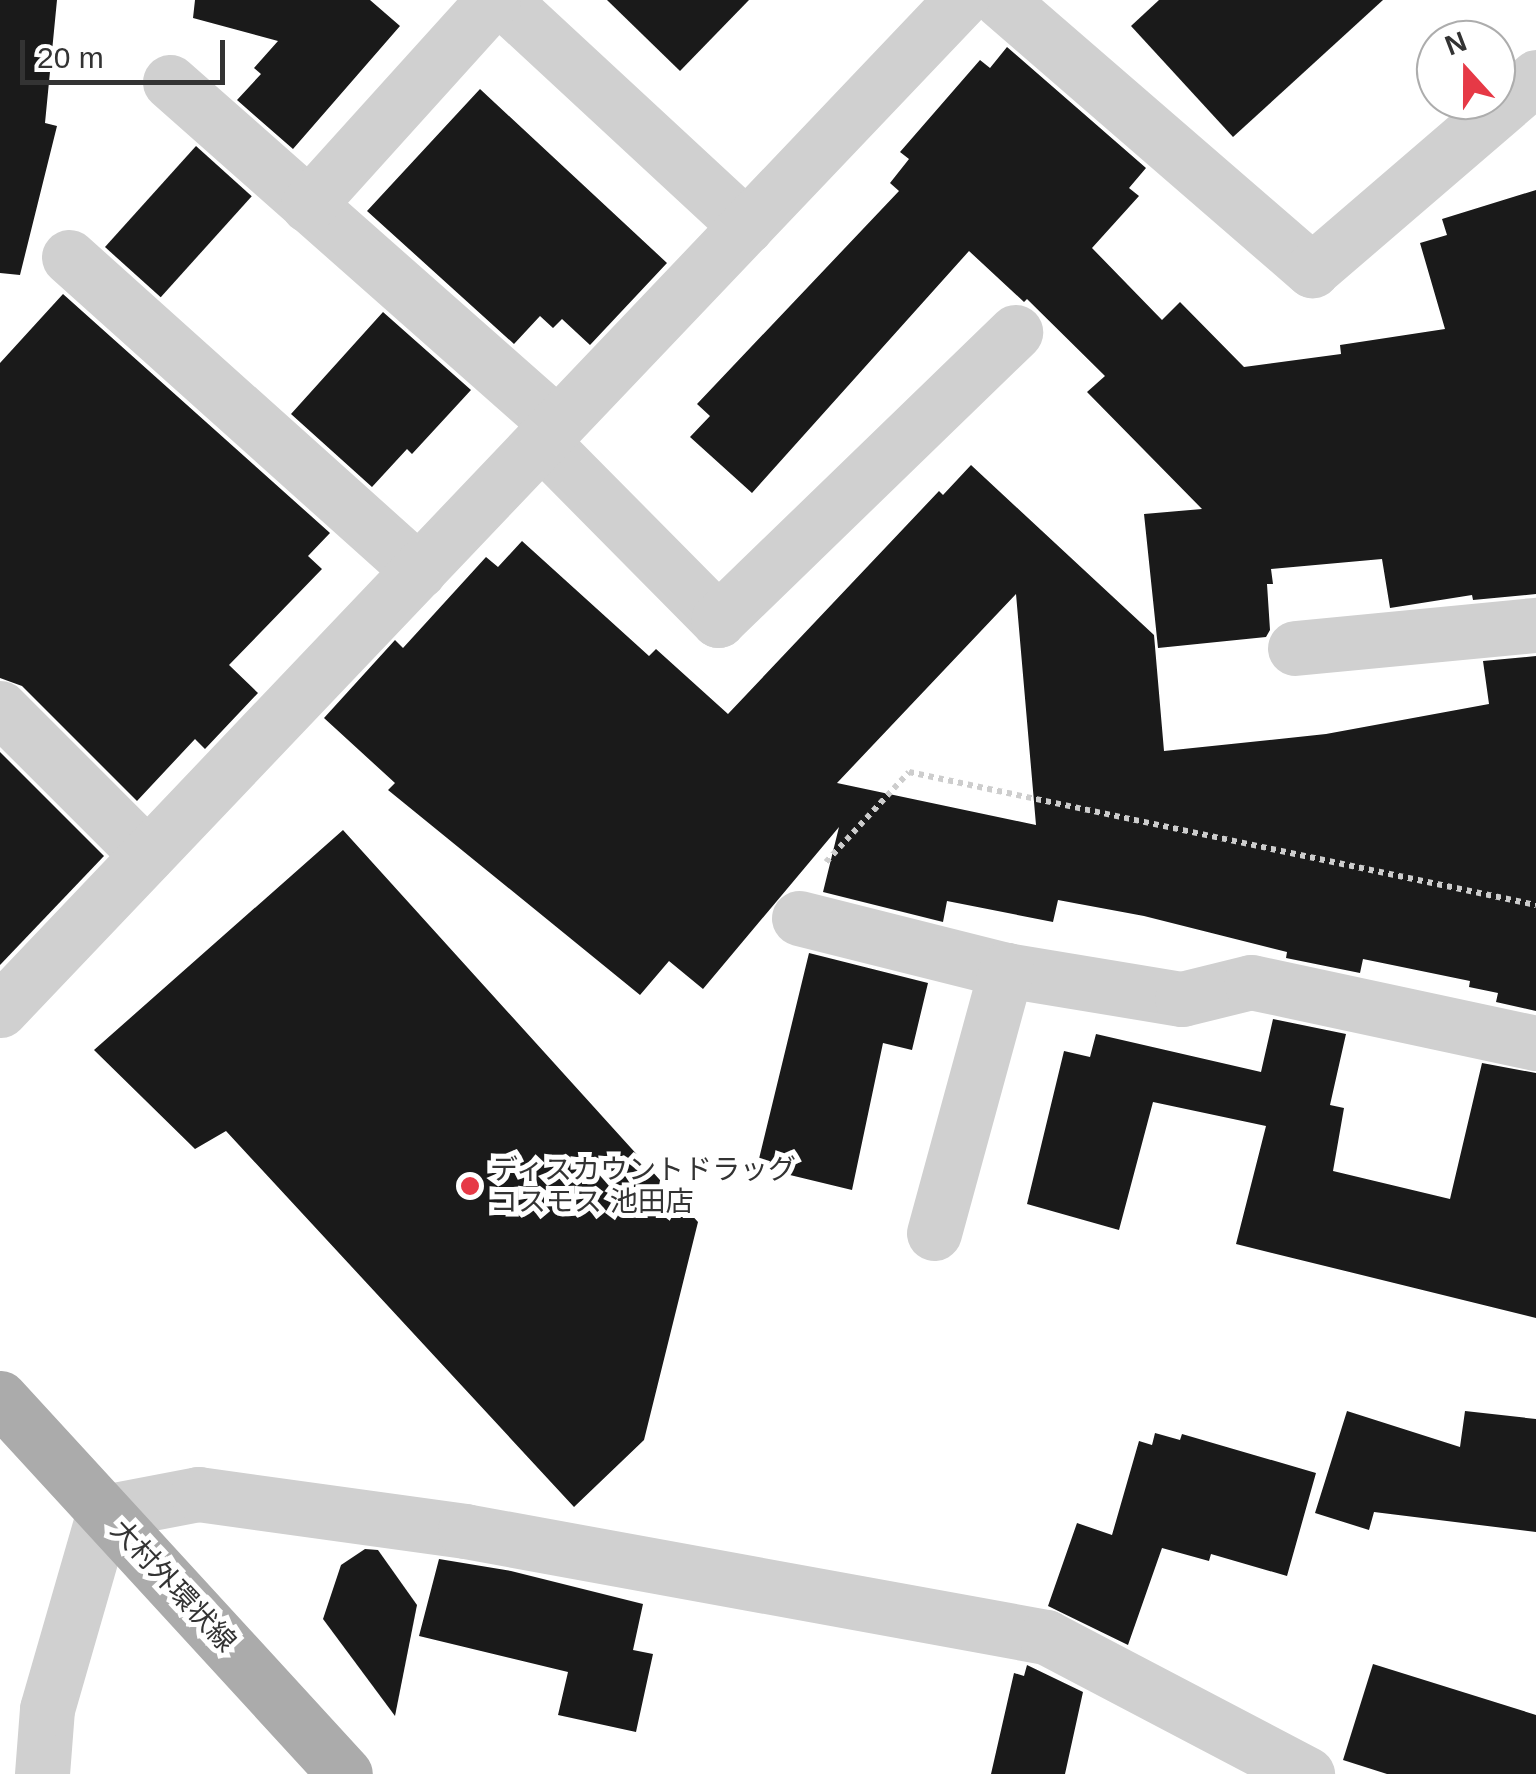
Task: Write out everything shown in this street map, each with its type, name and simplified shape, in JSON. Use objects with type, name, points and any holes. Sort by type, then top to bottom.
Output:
[{"type":"main road","name":"大村外環状線","points":[[0,1398],[346,1774]]},
{"type":"street","points":[[308,205],[493,0]]},
{"type":"street","points":[[502,0],[746,226]]},
{"type":"street","points":[[0,1010],[961,0]]},
{"type":"street","points":[[1000,0],[1312,270],[1536,77]]},
{"type":"street","points":[[170,82],[308,205],[549,433],[718,620],[1015,332]]},
{"type":"street","points":[[69,257],[419,572]]},
{"type":"street","points":[[1295,648],[1536,624]]},
{"type":"street","points":[[0,708],[147,855]]},
{"type":"street","points":[[799,918],[1006,970],[1182,999],[1250,982],[1536,1044]]},
{"type":"street","points":[[934,1233],[1006,970]]},
{"type":"street","points":[[42,1774],[48,1709],[104,1512],[198,1494],[355,1512],[1046,1637],[1307,1774]]},
{"type":"path","points":[[799,918],[795,896],[908,772],[1536,905]]},
{"type":"building","points":[[0,0],[57,0],[45,123],[57,126],[20,275],[0,273]]},
{"type":"building","points":[[195,0],[370,0],[400,26],[293,149],[237,100],[261,74],[254,68],[278,41],[193,18]]},
{"type":"building","points":[[607,0],[749,0],[680,71]]},
{"type":"building","points":[[1159,0],[1383,0],[1233,137],[1131,26]]},
{"type":"building","points":[[1007,47],[1146,168],[1129,188],[1139,196],[1092,248],[1162,320],[1180,302],[1244,367],[1341,354],[1340,345],[1445,329],[1420,243],[1447,235],[1442,219],[1536,190],[1536,594],[1473,600],[1472,595],[1390,608],[1382,559],[1271,569],[1273,584],[1267,584],[1270,630],[1266,637],[1158,648],[1144,514],[1202,509],[1087,392],[1105,376],[1027,299],[1024,302],[969,251],[752,493],[690,437],[710,416],[697,404],[899,191],[890,183],[909,159],[900,152],[980,60],[990,68]]},
{"type":"building","points":[[480,89],[667,263],[590,345],[562,319],[553,328],[540,316],[514,344],[367,211]]},
{"type":"building","points":[[196,146],[252,196],[161,297],[105,247]]},
{"type":"building","points":[[63,294],[330,533],[308,556],[322,569],[229,665],[258,693],[205,749],[195,739],[137,801],[22,686],[0,678],[0,363]]},
{"type":"building","points":[[383,312],[471,390],[412,454],[407,449],[372,487],[291,414]]},
{"type":"building","points":[[971,465],[1154,635],[1164,751],[1326,734],[1489,704],[1483,661],[1536,656],[1536,1011],[1496,1002],[1498,993],[1469,987],[1470,981],[1363,959],[1360,973],[1286,958],[1287,952],[1144,916],[1058,900],[1053,922],[947,901],[943,922],[823,892],[839,827],[703,989],[669,961],[640,995],[388,790],[395,783],[324,718],[395,640],[403,648],[486,557],[498,567],[522,541],[649,656],[656,649],[728,714],[939,491],[943,495]],"holes":[[[1016,594],[1036,825],[837,783]]]},
{"type":"building","points":[[0,752],[104,856],[0,965]]},
{"type":"building","name":"ディスカウントドラッグ コスモス 池田店","points":[[343,830],[698,1222],[644,1440],[574,1507],[226,1131],[195,1149],[94,1050]]},
{"type":"building","points":[[809,953],[928,983],[912,1050],[883,1043],[852,1190],[757,1167]]},
{"type":"building","points":[[1273,1019],[1346,1034],[1330,1105],[1344,1108],[1333,1171],[1450,1199],[1482,1063],[1536,1073],[1536,1318],[1236,1244],[1266,1126],[1153,1102],[1119,1230],[1027,1204],[1064,1051],[1090,1057],[1096,1034],[1261,1072]]},
{"type":"building","points":[[1347,1411],[1460,1447],[1465,1411],[1536,1419],[1536,1532],[1374,1512],[1369,1530],[1315,1513]]},
{"type":"building","points":[[1155,1433],[1180,1440],[1182,1434],[1316,1473],[1287,1576],[1211,1554],[1209,1561],[1162,1548],[1128,1645],[1048,1606],[1077,1523],[1112,1535],[1139,1441],[1152,1445]]},
{"type":"building","points":[[365,1549],[378,1550],[417,1605],[395,1716],[323,1619],[341,1565]]},
{"type":"building","points":[[439,1559],[511,1571],[643,1604],[633,1650],[653,1654],[636,1732],[558,1715],[568,1672],[419,1636]]},
{"type":"building","points":[[1373,1664],[1536,1715],[1536,1774],[1387,1774],[1343,1760]]},
{"type":"building","points":[[1027,1665],[1083,1692],[1065,1774],[991,1774],[1014,1673],[1024,1676]]},
{"type":"place","name":"ディスカウントドラッグ コスモス 池田店","points":[[470,1186]]}]
